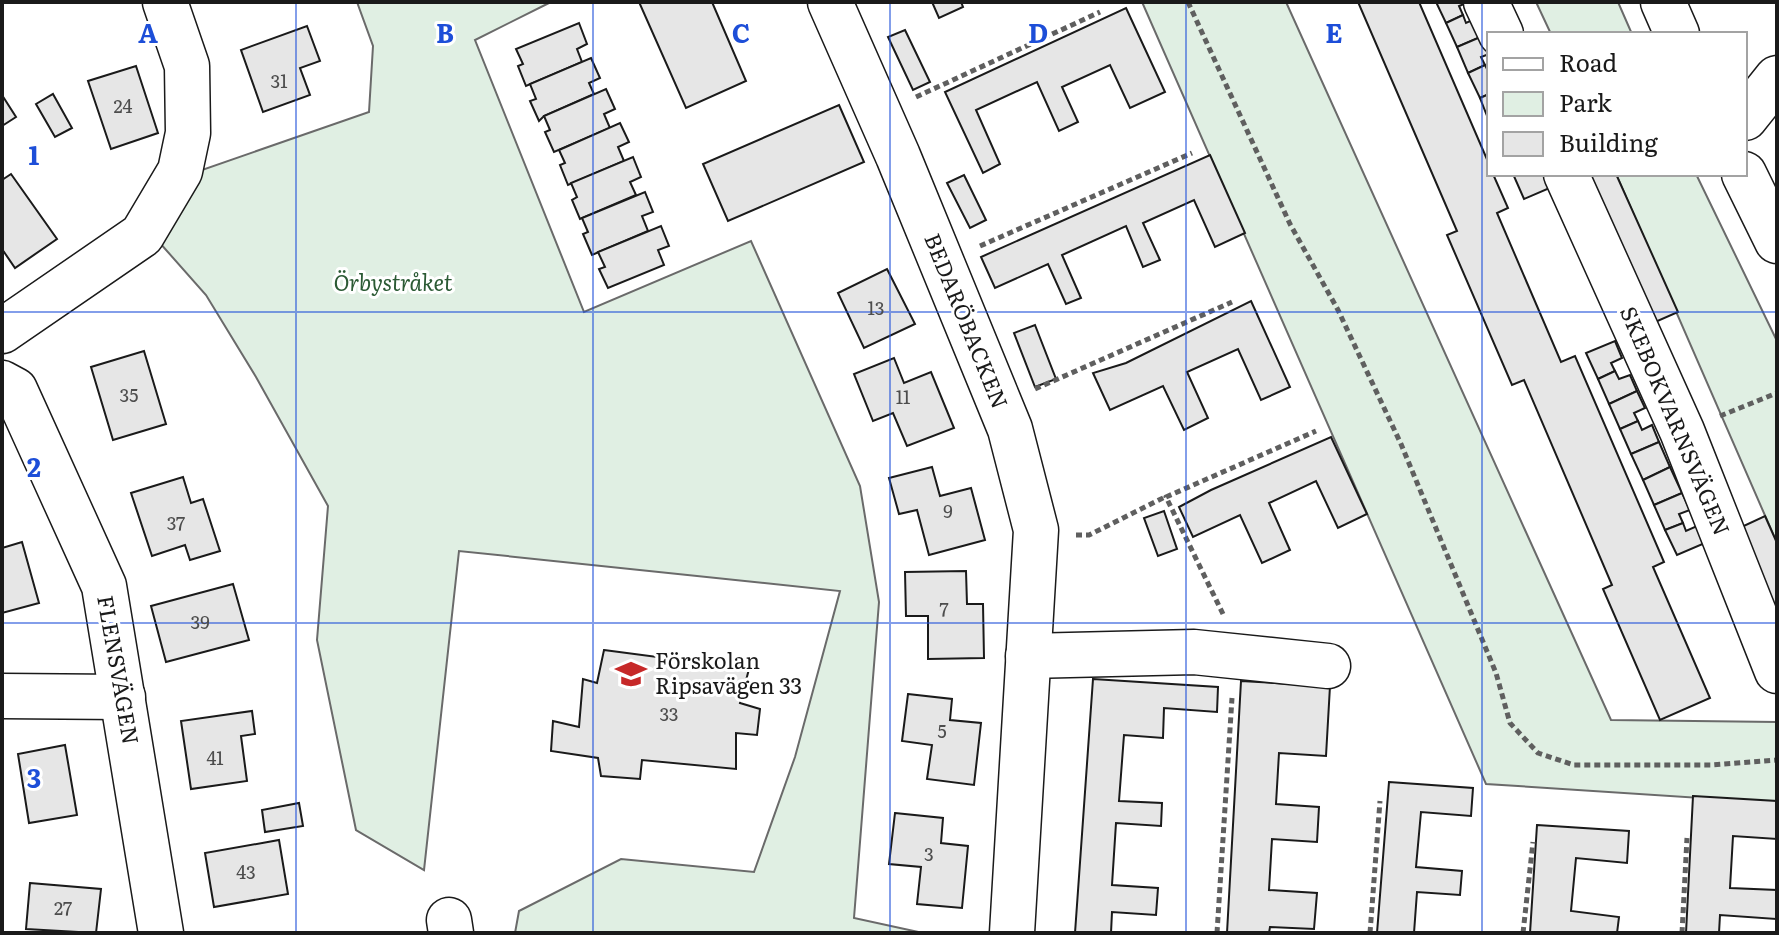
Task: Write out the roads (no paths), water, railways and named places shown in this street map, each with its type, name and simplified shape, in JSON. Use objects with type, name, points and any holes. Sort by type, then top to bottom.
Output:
[{"type":"street","points":[[2,331],[142,235],[180,171],[188,133],[187,66],[165,2]]},
{"type":"street","name":"BEDARÖBACKEN","points":[[830,2],[943,263],[1010,429],[1036,530],[1012,933]]},
{"type":"street","points":[[1486,2],[1500,32]]},
{"type":"street","points":[[1663,2],[1676,32]]},
{"type":"street","points":[[1747,116],[1777,78]]},
{"type":"street","name":"SKEBOKVARNSVÄGEN","points":[[1567,176],[1682,431],[1777,671]]},
{"type":"street","points":[[1745,176],[1777,241]]},
{"type":"street","name":"FLENSVÄGEN","points":[[6,380],[104,586],[161,933]]},
{"type":"street","points":[[1028,656],[1194,652],[1328,666]]},
{"type":"street","points":[[2,696],[123,697]]},
{"type":"place","name":"Förskolan Ripsavägen 33","points":[[631,674]]},
{"type":"park label","name":"Örbystråket","points":[[393,283]]}]
